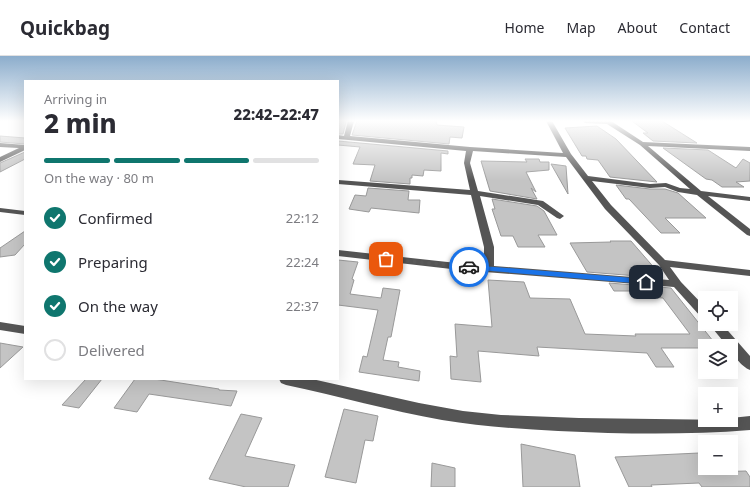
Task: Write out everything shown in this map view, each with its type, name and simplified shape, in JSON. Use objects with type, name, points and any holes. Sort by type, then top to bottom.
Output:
[{"type":"street","points":[[381,141],[470,149],[568,155]]},
{"type":"street","points":[[560,141],[568,155],[608,207],[662,264],[677,284],[698,306]]},
{"type":"street","points":[[637,141],[699,193],[750,233]]},
{"type":"street","points":[[642,144],[750,149]]},
{"type":"street","points":[[0,145],[24,148]]},
{"type":"street","points":[[0,160],[24,148]]},
{"type":"street","points":[[470,149],[467,163],[489,247],[489,268]]},
{"type":"street","points":[[586,178],[650,186],[666,185],[678,190],[750,199]]},
{"type":"street","points":[[339,182],[476,193],[540,203],[560,216]]},
{"type":"street","points":[[0,210],[23,211]]},
{"type":"street","points":[[339,253],[460,267],[489,268],[677,284]]},
{"type":"street","points":[[662,264],[750,273]]},
{"type":"street","points":[[0,326],[24,330]]},
{"type":"street","points":[[721,331],[750,365]]},
{"type":"street","points":[[291,380],[419,409],[463,417],[572,425],[715,427],[750,423]]},
{"type":"building","points":[[24,141],[24,144],[0,142]]},
{"type":"building","points":[[339,141],[448,151],[448,154],[441,153],[441,171],[424,170],[423,176],[412,175],[412,178],[410,178],[410,184],[370,181],[375,165],[353,164],[360,147],[339,145]]},
{"type":"building","points":[[418,141],[449,141],[449,144]]},
{"type":"building","points":[[573,141],[618,141],[657,182],[610,177],[598,160],[587,159],[586,156],[582,156]]},
{"type":"building","points":[[655,141],[694,141],[697,143]]},
{"type":"building","points":[[663,148],[708,150],[736,168],[743,159],[750,163],[750,181],[736,182],[744,187],[722,187],[712,180],[706,179]]},
{"type":"building","points":[[24,152],[24,160],[0,172],[0,163]]},
{"type":"building","points":[[525,159],[539,159],[540,162],[549,162],[549,170],[526,172],[536,192],[531,188],[537,199],[490,191],[481,161],[527,162]]},
{"type":"building","points":[[551,164],[566,166],[568,194]]},
{"type":"building","points":[[616,185],[650,189],[665,189],[678,193],[706,218],[665,218],[680,233],[661,233],[629,199],[626,199]]},
{"type":"building","points":[[368,188],[409,191],[408,200],[420,200],[419,213],[371,208],[369,212],[349,209],[355,195],[366,196]]},
{"type":"building","points":[[492,199],[537,206],[544,211],[557,235],[538,235],[545,247],[518,247],[513,236],[501,236],[492,209],[495,209]]},
{"type":"building","points":[[24,232],[24,245],[15,255],[0,257],[0,248]]},
{"type":"building","points":[[610,241],[631,241],[663,278],[587,272],[570,243],[611,242]]},
{"type":"building","points":[[339,260],[358,262],[352,279],[354,280],[350,294],[381,298],[383,288],[400,290],[391,337],[388,337],[383,360],[399,362],[398,367],[420,371],[419,381],[359,372],[363,356],[367,357],[378,310],[339,305]]},
{"type":"building","points":[[488,280],[524,282],[530,298],[570,299],[585,334],[636,336],[635,334],[690,334],[663,298],[649,297],[645,291],[614,291],[609,283],[671,288],[698,322],[698,331],[705,331],[711,339],[698,339],[698,348],[661,348],[674,367],[656,367],[647,353],[537,347],[539,356],[478,351],[481,382],[451,379],[450,356],[457,357],[455,324],[492,327]]},
{"type":"building","points":[[0,343],[23,347],[0,368]]},
{"type":"building","points":[[85,380],[101,380],[79,408],[62,405]]},
{"type":"building","points":[[134,380],[160,380],[219,390],[237,391],[231,406],[149,394],[137,412],[114,408]]},
{"type":"building","points":[[344,409],[378,416],[373,441],[365,440],[356,483],[325,477]]},
{"type":"building","points":[[241,414],[262,418],[245,456],[295,465],[288,487],[246,487],[209,479]]},
{"type":"building","points":[[521,444],[575,455],[580,487],[523,487]]},
{"type":"building","points":[[698,453],[698,475],[738,475],[738,471],[746,471],[750,477],[750,487],[702,487],[699,483],[651,485],[652,487],[629,487],[615,457]]},
{"type":"building","points":[[432,463],[455,468],[455,487],[431,487]]},
{"type":"way so far","points":[[386,259],[469,267]]},
{"type":"route","points":[[469,267],[646,282]]}]
